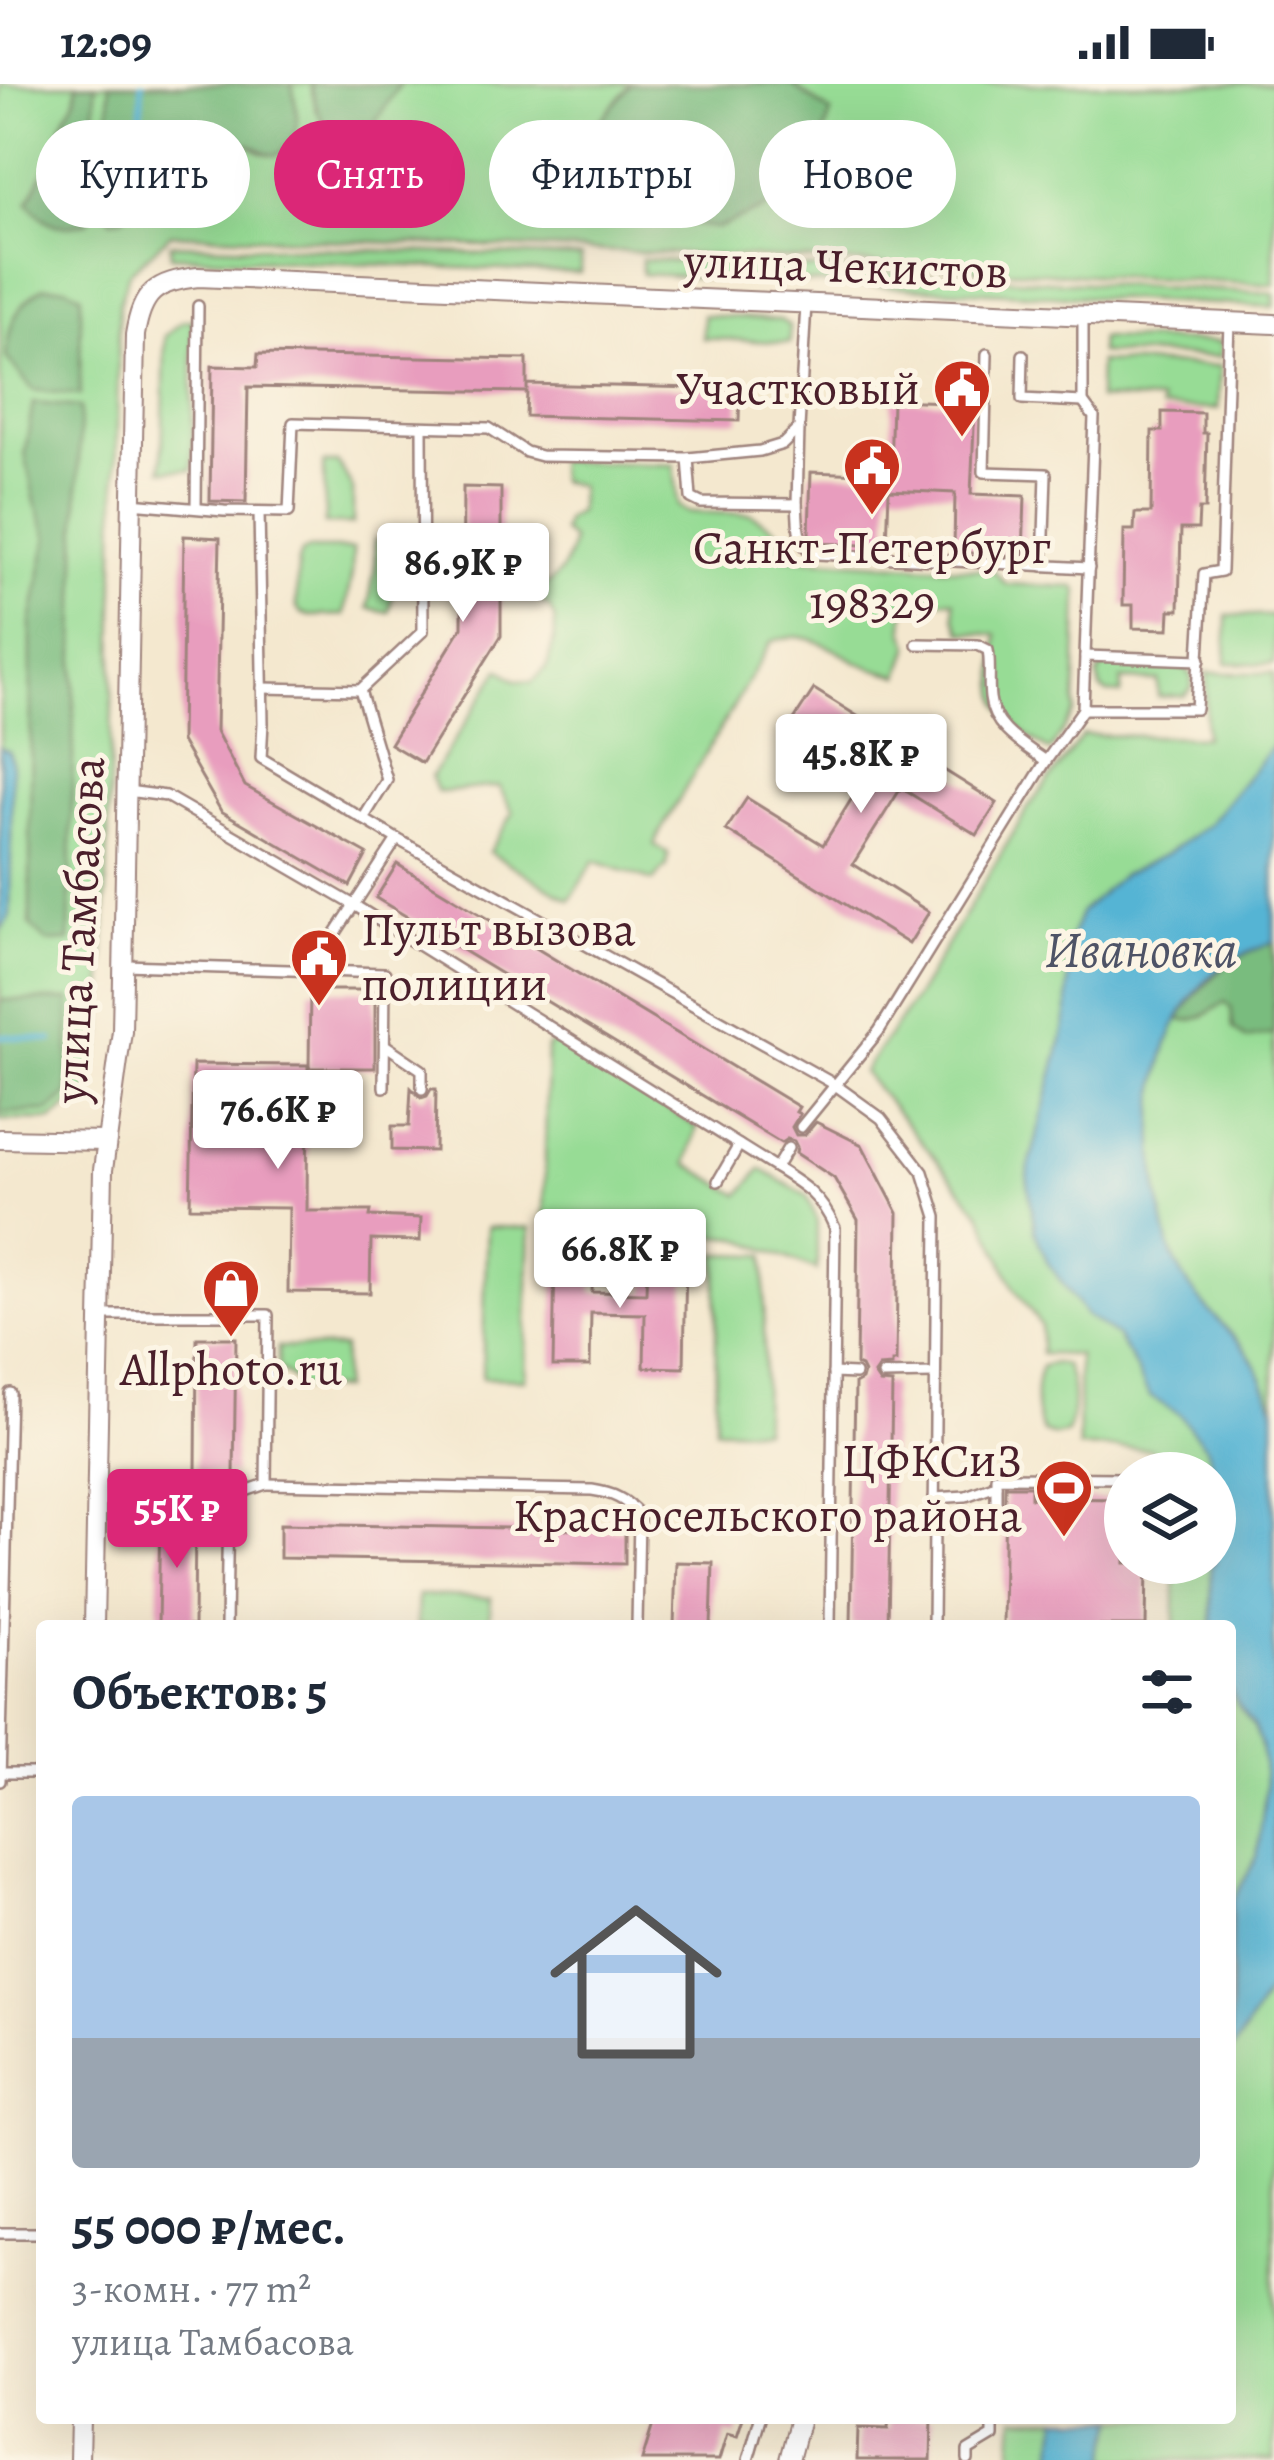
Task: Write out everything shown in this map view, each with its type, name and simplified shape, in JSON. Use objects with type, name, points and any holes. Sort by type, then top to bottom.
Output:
[{"type":"street","name":"улица Чекистов","points":[[198,277],[1274,324]]},
{"type":"street","name":"улица Тамбасова","points":[[94,1620],[105,1141],[122,1031],[135,335],[146,297],[174,280],[198,277]]},
{"type":"street","points":[[0,1139],[105,1141]]},
{"type":"street","points":[[79,2460],[80,2424]]},
{"type":"street","points":[[790,2460],[799,2424]]},
{"type":"lane","points":[[806,304],[797,503],[800,542],[807,551],[1089,568]]},
{"type":"lane","points":[[196,508],[198,306]]},
{"type":"lane","points":[[801,1126],[879,1031],[1083,709],[1094,417],[1083,402],[1083,316]]},
{"type":"lane","points":[[1083,709],[1196,710],[1204,574],[1221,571],[1229,322]]},
{"type":"lane","points":[[987,354],[984,472],[1046,474],[1043,566]]},
{"type":"lane","points":[[1023,356],[1022,399],[1083,402]]},
{"type":"lane","points":[[131,503],[289,512],[292,423],[489,428],[541,456],[688,458],[760,451],[783,444],[800,428]]},
{"type":"lane","points":[[262,688],[360,690],[423,631],[422,427]]},
{"type":"lane","points":[[688,458],[691,498],[797,503]]},
{"type":"lane","points":[[259,512],[261,758],[834,1084],[881,1118],[923,1172],[938,1217],[933,1620]]},
{"type":"lane","points":[[917,644],[978,645],[988,650],[989,697],[998,721],[1046,761]]},
{"type":"lane","points":[[1085,656],[1200,660]]},
{"type":"lane","points":[[360,690],[387,780],[363,818]]},
{"type":"lane","points":[[127,791],[166,796],[354,905],[809,1189],[825,1206],[835,1228],[830,1620]]},
{"type":"lane","points":[[311,970],[397,838]]},
{"type":"lane","points":[[124,965],[386,973],[384,1087]]},
{"type":"lane","points":[[385,1046],[422,1070],[422,1089]]},
{"type":"lane","points":[[718,1181],[739,1145]]},
{"type":"lane","points":[[776,1168],[788,1148]]},
{"type":"lane","points":[[98,1315],[268,1315],[266,1484]]},
{"type":"lane","points":[[833,1373],[855,1374]]},
{"type":"lane","points":[[883,1375],[934,1374]]},
{"type":"lane","points":[[10,1393],[0,1775],[36,1773]]},
{"type":"lane","points":[[995,1503],[996,1477],[1104,1478]]},
{"type":"lane","points":[[97,1496],[228,1497],[266,1484],[611,1493],[639,1514],[637,1620]]},
{"type":"lane","points":[[934,1498],[965,1496],[996,1484]]},
{"type":"lane","points":[[226,1620],[228,1497]]},
{"type":"lane","points":[[0,2232],[36,2233]]},
{"type":"lane","points":[[748,2460],[758,2424]]},
{"type":"lane","points":[[968,2460],[968,2451],[993,2436],[993,2424]]},
{"type":"green space","points":[[0,84],[170,84],[170,120],[36,120],[36,228],[250,228],[250,147],[274,153],[274,228],[465,228],[465,120],[377,120],[400,84],[631,84],[601,120],[489,120],[489,228],[735,228],[735,211],[759,186],[759,228],[956,228],[956,120],[824,120],[831,113],[791,84],[1274,84],[1274,285],[716,255],[171,234],[129,273],[119,304],[102,1036],[87,1091],[52,1120],[0,1120]]},
{"type":"green space","points":[[77,84],[96,84],[95,120],[65,120]]},
{"type":"green space","points":[[110,84],[292,84],[297,115],[297,120],[274,120],[274,154],[250,145],[250,120],[109,120]]},
{"type":"green space","points":[[292,84],[311,84],[316,110],[334,120],[296,120]]},
{"type":"green space","points":[[311,84],[400,84],[377,120],[322,120]]},
{"type":"green space","points":[[631,84],[791,84],[831,113],[829,120],[759,120],[759,211],[735,221],[735,120],[601,120]]},
{"type":"green space","points":[[36,187],[36,211],[28,202]]},
{"type":"green space","points":[[170,244],[581,257],[580,273],[171,256]]},
{"type":"green space","points":[[642,259],[1274,293],[1274,307],[642,274]]},
{"type":"green space","points":[[43,287],[65,287],[81,294],[80,395],[33,390],[6,357],[15,317]]},
{"type":"green space","points":[[703,315],[781,320],[789,326],[790,343],[703,338]]},
{"type":"green space","points":[[193,320],[192,470],[162,470],[165,336],[183,321]]},
{"type":"green space","points":[[1100,338],[1221,342],[1220,357],[1099,353]]},
{"type":"green space","points":[[1099,362],[1220,366],[1218,409],[1161,408],[1161,401],[1098,399]]},
{"type":"green space","points":[[33,403],[80,407],[69,941],[47,942],[30,925],[31,622],[48,537],[25,453]]},
{"type":"green space","points":[[557,461],[674,465],[678,506],[687,512],[751,514],[784,534],[787,557],[993,570],[1006,584],[1075,587],[1075,712],[1050,751],[1021,731],[998,697],[997,635],[962,632],[954,600],[905,600],[904,630],[910,645],[900,676],[807,638],[771,642],[660,832],[654,845],[668,854],[667,866],[653,881],[594,861],[570,900],[489,852],[513,813],[499,787],[437,792],[431,777],[500,669],[516,680],[532,682],[547,667],[555,620],[549,607],[533,597],[565,564],[572,540],[562,531],[566,519],[578,512],[579,486],[558,480]]},
{"type":"green space","points":[[324,463],[338,463],[353,489],[353,524],[325,524]]},
{"type":"green space","points":[[375,540],[397,541],[389,612],[368,608]]},
{"type":"green space","points":[[309,549],[353,549],[344,615],[309,616],[296,606],[298,562]]},
{"type":"green space","points":[[1227,615],[1274,616],[1274,664],[1226,663]]},
{"type":"green space","points":[[1104,665],[1186,669],[1192,688],[1184,696],[1158,697],[1158,681],[1122,680],[1121,694],[1107,693],[1097,676]]},
{"type":"green space","points":[[1207,673],[1274,673],[1274,2460],[1012,2460],[1015,2424],[1236,2424],[1236,1620],[1175,1620],[1175,1584],[1236,1584],[1236,1452],[1079,1448],[1078,1355],[1041,1354],[1041,1326],[1014,1287],[981,1213],[863,1072],[917,995],[1030,805],[1083,735],[1205,737]]},
{"type":"green space","points":[[1274,941],[1274,1034],[1246,1039],[1233,1028],[1231,1008],[1225,1002],[1197,1019],[1178,1019],[1227,963]]},
{"type":"green space","points":[[0,1000],[70,1000],[68,1095],[49,1111],[0,1113]]},
{"type":"green space","points":[[556,1041],[697,1127],[687,1164],[740,1195],[761,1169],[807,1196],[817,1221],[817,1270],[738,1238],[544,1222],[547,1047]]},
{"type":"green space","points":[[487,1227],[530,1228],[525,1379],[482,1378]]},
{"type":"green space","points":[[717,1254],[765,1255],[763,1429],[715,1429]]},
{"type":"green space","points":[[278,1347],[343,1348],[342,1389],[304,1388],[278,1368]]},
{"type":"green space","points":[[1065,1365],[1073,1398],[1067,1433],[1055,1436],[1043,1432],[1036,1399],[1042,1366]]},
{"type":"green space","points":[[418,1595],[491,1598],[489,1620],[417,1620]]},
{"type":"water","name":"Ивановка","points":[[1274,744],[1274,941],[1230,961],[1199,988],[1167,1046],[1154,1112],[1157,1180],[1173,1255],[1198,1298],[1251,1357],[1274,1409],[1274,1982],[1236,2045],[1236,1895],[1257,1857],[1266,1787],[1261,1746],[1236,1701],[1236,1620],[1212,1620],[1211,1584],[1236,1584],[1236,1452],[1208,1452],[1179,1414],[1149,1396],[1116,1336],[1086,1316],[1048,1263],[1035,1232],[1027,1175],[1063,1035],[1069,942],[1081,912],[1122,875],[1166,854],[1209,824]]},
{"type":"water","points":[[0,747],[9,752],[12,767],[10,916],[0,931]]},
{"type":"water","points":[[1057,2424],[1116,2424],[1108,2460],[1054,2460]]},
{"type":"building","points":[[258,354],[527,359],[527,384],[740,389],[739,421],[526,416],[527,392],[248,387],[246,502],[210,501],[212,366],[257,367]]},
{"type":"building","points":[[892,400],[975,403],[971,494],[1025,496],[1023,556],[954,552],[955,493],[889,490],[887,546],[812,540],[811,472],[890,475]]},
{"type":"building","points":[[1162,412],[1203,413],[1205,509],[1199,509],[1198,529],[1181,529],[1179,610],[1170,610],[1169,629],[1133,628],[1133,605],[1123,605],[1124,530],[1134,530],[1135,513],[1151,513],[1152,431],[1162,431]]},
{"type":"building","points":[[463,487],[501,488],[501,636],[422,763],[390,744],[462,627]]},
{"type":"building","points":[[184,536],[220,538],[216,731],[245,786],[367,854],[350,886],[221,811],[181,741]]},
{"type":"building","points":[[814,689],[997,803],[977,835],[901,788],[853,864],[929,912],[909,944],[726,830],[747,798],[823,845],[870,769],[793,721]]},
{"type":"building","points":[[397,864],[799,1107],[792,1127],[796,1135],[805,1135],[816,1122],[862,1145],[898,1213],[896,1362],[879,1367],[874,1374],[880,1383],[892,1384],[888,1620],[851,1620],[855,1384],[864,1373],[856,1365],[858,1220],[834,1178],[796,1153],[794,1141],[781,1143],[376,898]]},
{"type":"building","points":[[310,990],[375,990],[375,1068],[309,1068]]},
{"type":"building","points":[[193,1064],[308,1065],[307,1211],[371,1211],[370,1216],[421,1218],[420,1241],[371,1240],[370,1293],[288,1292],[289,1208],[190,1207]]},
{"type":"building","points":[[411,1088],[421,1098],[436,1089],[435,1151],[392,1150],[392,1126],[409,1126]]},
{"type":"building","points":[[555,1256],[593,1256],[592,1292],[646,1293],[647,1259],[686,1259],[684,1368],[644,1367],[645,1314],[591,1313],[590,1366],[553,1366]]},
{"type":"building","points":[[197,1338],[236,1338],[234,1474],[196,1473]]},
{"type":"building","name":"ЦФКСиЗ Красносельского района","points":[[1005,1486],[1031,1486],[1031,1498],[1104,1499],[1104,1584],[1147,1584],[1146,1620],[1003,1620]]},
{"type":"building","points":[[160,1515],[195,1515],[194,1620],[158,1620]]},
{"type":"building","points":[[280,1524],[625,1530],[625,1564],[280,1558]]},
{"type":"building","points":[[676,1562],[713,1563],[711,1620],[674,1620]]},
{"type":"building","points":[[653,2424],[741,2424],[737,2436],[727,2433],[719,2460],[642,2460]]},
{"type":"building","points":[[888,2424],[932,2424],[931,2460],[857,2460],[858,2428],[888,2429]]},
{"type":"waterway","points":[[141,120],[142,84]]},
{"type":"waterway","points":[[0,1036],[51,1040]]},
{"type":"place","name":"Участковый","points":[[962,439]]},
{"type":"place","name":"Санкт-Петербург 198329","points":[[872,517]]},
{"type":"place","name":"Пульт вызова полиции","points":[[319,1008]]},
{"type":"place","name":"Allphoto.ru","points":[[231,1339]]},
{"type":"place","name":"ЦФКСиЗ Красносельского района","points":[[1064,1539]]}]
